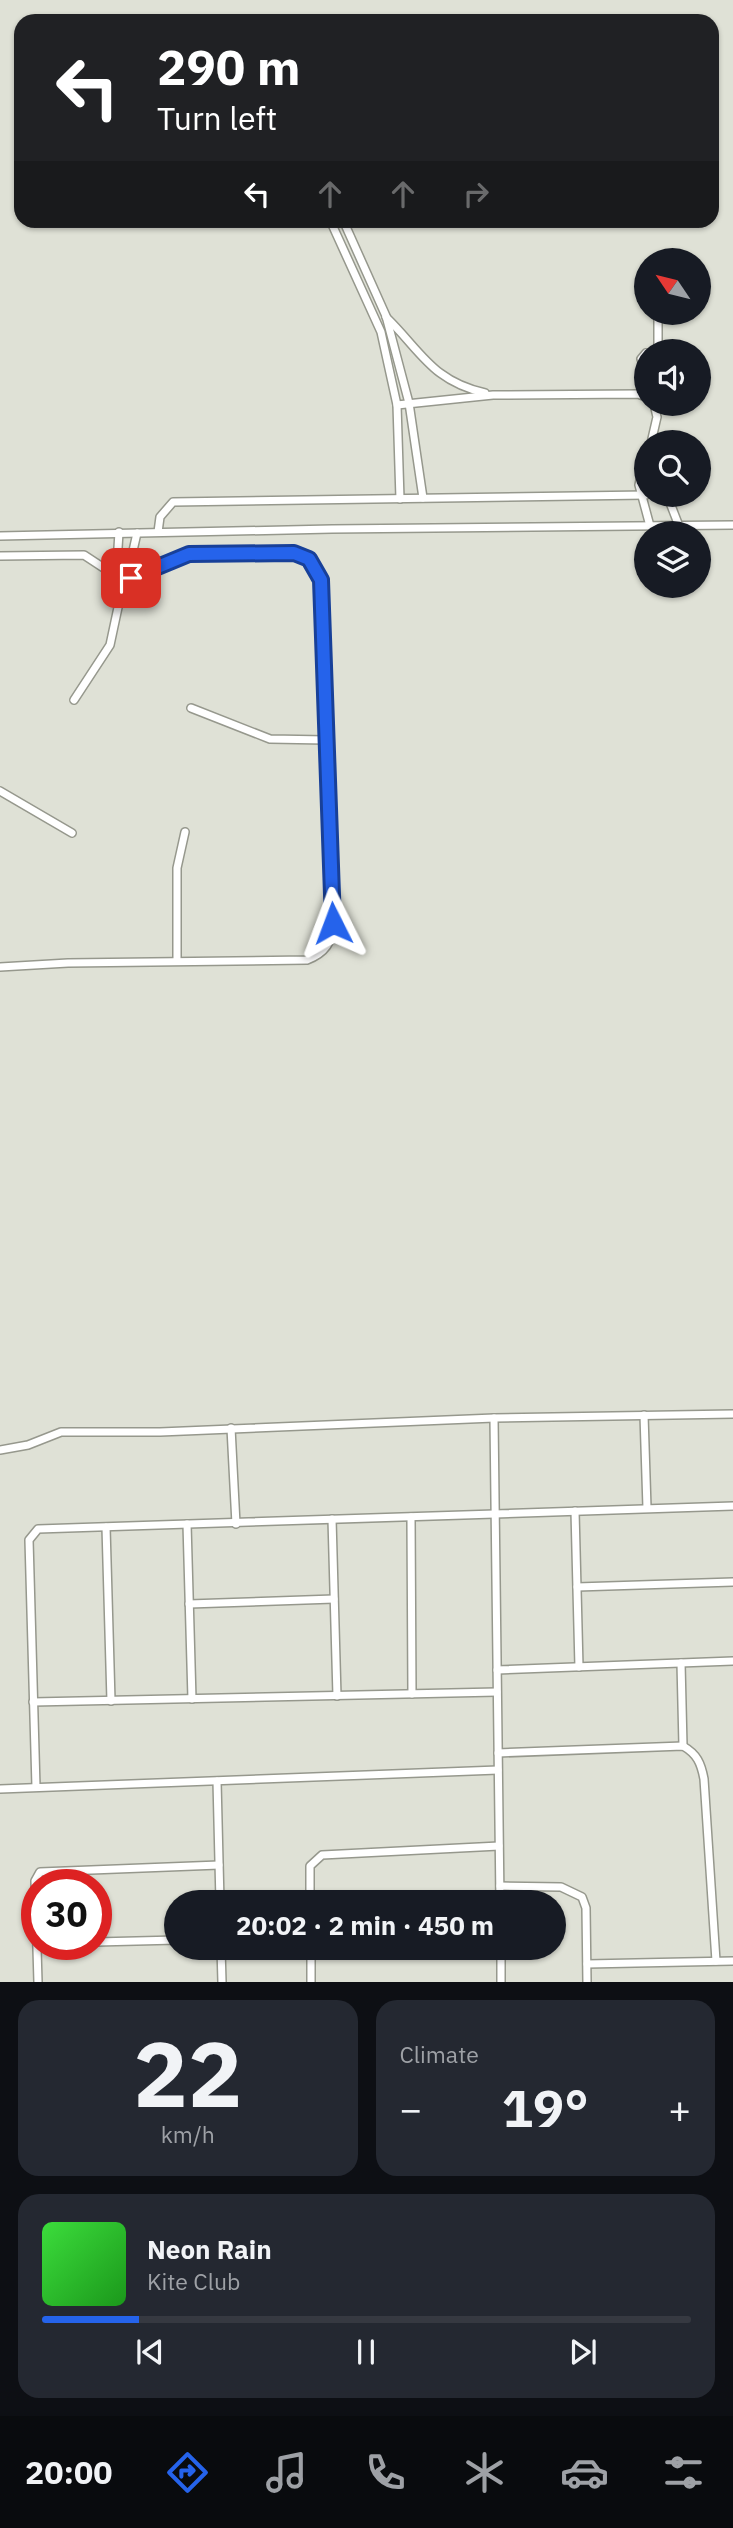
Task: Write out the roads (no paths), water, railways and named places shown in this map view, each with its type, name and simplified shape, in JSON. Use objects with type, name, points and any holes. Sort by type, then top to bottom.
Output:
[{"type":"street","points":[[334,228],[380,332],[397,405],[400,499]]},
{"type":"street","points":[[347,228],[386,316],[409,403],[423,498]]},
{"type":"street","points":[[386,316],[432,367],[455,382],[492,395]]},
{"type":"street","points":[[397,405],[492,395],[634,394]]},
{"type":"street","points":[[158,532],[160,517],[173,502],[634,495]]},
{"type":"street","points":[[711,525],[733,525]]},
{"type":"street","points":[[0,536],[120,532],[634,526]]},
{"type":"street","points":[[120,532],[117,565],[124,577]]},
{"type":"street","points":[[74,700],[110,645],[136,533]]},
{"type":"street","points":[[0,556],[83,555],[124,577],[171,559],[196,553],[294,553],[309,559],[321,580],[333,923],[330,942],[317,956],[307,960],[0,967]]},
{"type":"street","points":[[191,708],[270,739],[326,740]]},
{"type":"street","points":[[0,791],[72,833]]},
{"type":"street","points":[[177,961],[177,868],[185,832]]},
{"type":"street","points":[[0,1450],[28,1445],[61,1432],[160,1433],[494,1418],[733,1413]]},
{"type":"street","points":[[644,1415],[647,1508]]},
{"type":"street","points":[[494,1418],[500,1890]]},
{"type":"street","points":[[231,1428],[236,1524]]},
{"type":"street","points":[[36,1787],[30,1536],[37,1529],[733,1506]]},
{"type":"street","points":[[575,1511],[579,1667]]},
{"type":"street","points":[[411,1517],[412,1694]]},
{"type":"street","points":[[332,1519],[337,1696]]},
{"type":"street","points":[[187,1524],[192,1699]]},
{"type":"street","points":[[106,1527],[111,1701]]},
{"type":"street","points":[[577,1587],[733,1582]]},
{"type":"street","points":[[189,1604],[334,1599]]},
{"type":"street","points":[[497,1670],[733,1661]]},
{"type":"street","points":[[681,1662],[683,1746]]},
{"type":"street","points":[[33,1702],[497,1692]]},
{"type":"street","points":[[498,1753],[683,1746],[694,1752],[702,1765],[704,1779],[716,1961]]},
{"type":"street","points":[[0,1789],[498,1770]]},
{"type":"street","points":[[217,1781],[220,1890]]},
{"type":"street","points":[[310,1890],[310,1866],[322,1855],[499,1846]]},
{"type":"street","points":[[112,1869],[219,1866]]},
{"type":"street","points":[[500,1886],[561,1887],[579,1894],[586,1908],[587,1982]]},
{"type":"street","points":[[112,1942],[164,1940]]},
{"type":"street","points":[[37,1960],[38,1982]]},
{"type":"street","points":[[221,1960],[222,1982]]},
{"type":"street","points":[[311,1960],[311,1982]]},
{"type":"street","points":[[500,1960],[501,1982]]},
{"type":"street","points":[[587,1964],[733,1961]]}]
